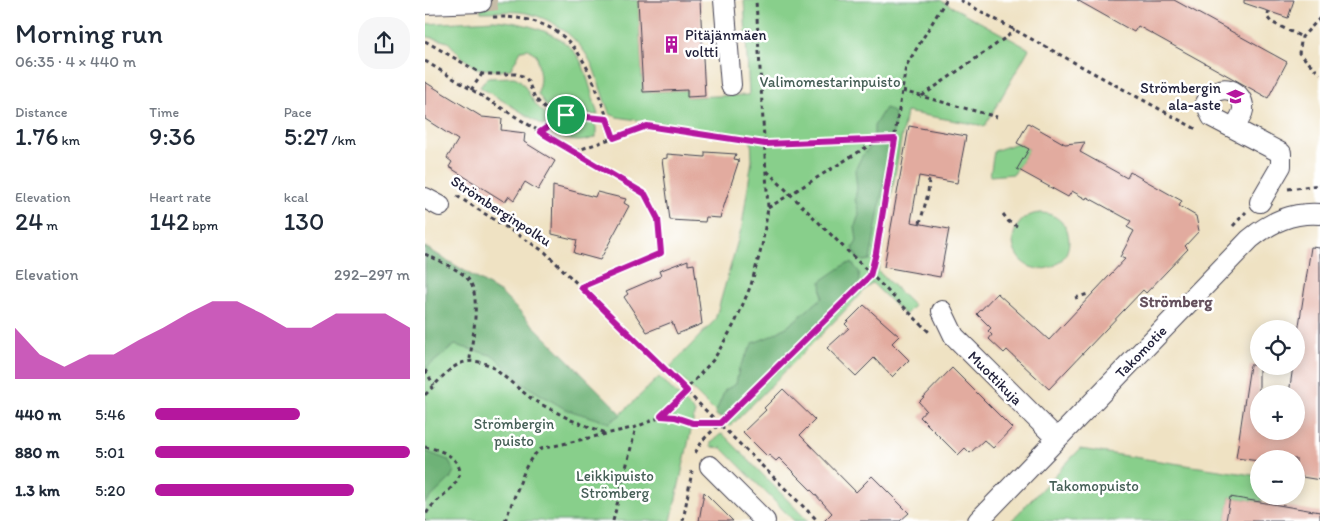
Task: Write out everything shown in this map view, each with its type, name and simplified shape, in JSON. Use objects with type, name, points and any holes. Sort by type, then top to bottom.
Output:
[{"type":"street","points":[[724,0],[731,85]]},
{"type":"street","points":[[425,4],[484,10]]},
{"type":"street","points":[[1234,128],[1281,153],[1281,181],[1260,202]]},
{"type":"street","name":"Takomotie","points":[[979,521],[1250,239],[1263,228],[1287,217],[1299,214],[1320,214]]},
{"type":"street","name":"Muottikuja","points":[[942,311],[954,336],[1057,439]]},
{"type":"street","points":[[710,466],[765,521]]},
{"type":"path","points":[[505,521],[532,457],[541,449],[636,427],[661,416],[687,391],[714,359],[735,323],[751,285],[763,246],[768,208],[756,0]]},
{"type":"path","points":[[683,521],[695,452],[703,440],[870,276],[876,253],[906,66],[946,0]]},
{"type":"path","points":[[960,0],[1198,130]]},
{"type":"path","points":[[484,10],[540,22],[570,43],[583,58],[614,138]]},
{"type":"path","points":[[1269,11],[1267,17],[1271,22],[1302,37]]},
{"type":"path","points":[[1320,18],[1302,37],[1299,53],[1320,74]]},
{"type":"path","points":[[922,96],[1007,36],[1014,29]]},
{"type":"path","points":[[425,41],[482,74],[516,74],[526,77],[535,98],[543,109],[549,113],[607,119]]},
{"type":"path","points":[[425,61],[645,194],[658,219],[661,253],[581,287]]},
{"type":"path","points":[[471,90],[482,74]]},
{"type":"path","points":[[902,91],[997,117]]},
{"type":"path","points":[[540,132],[566,115]]},
{"type":"path","points":[[573,152],[647,126],[765,144],[895,139]]},
{"type":"path","points":[[768,208],[880,139]]},
{"type":"path","points":[[766,171],[870,276]]},
{"type":"path","points":[[920,223],[928,194],[929,178]]},
{"type":"path","name":"Strömberginpolku","points":[[438,199],[532,242],[581,287],[818,521]]},
{"type":"path","points":[[1003,214],[1009,222],[1017,226]]},
{"type":"path","points":[[425,254],[468,279],[473,289],[475,302],[470,359]]},
{"type":"path","points":[[1075,298],[1088,294]]},
{"type":"path","points":[[425,395],[455,365],[470,359],[491,366],[533,400],[571,420],[607,434]]},
{"type":"path","points":[[425,370],[434,385]]},
{"type":"path","points":[[661,416],[675,417],[693,423],[720,423]]},
{"type":"path","points":[[613,521],[636,427]]},
{"type":"path","points":[[425,447],[438,450],[452,457],[458,465],[460,474],[457,481],[427,510],[425,519]]},
{"type":"green space","name":"Valimomestarinpuisto","points":[[480,0],[638,0],[643,92],[687,90],[687,97],[749,95],[744,0],[940,0],[1029,49],[985,126],[906,112],[878,271],[914,306],[905,315],[872,283],[730,427],[670,367],[715,320],[742,226],[752,160],[751,137],[617,117],[610,114],[593,67],[588,57],[573,38],[553,23],[531,14],[481,12]]},
{"type":"green space","points":[[493,20],[518,23],[545,31],[568,45],[577,55],[583,66],[598,115],[550,111],[538,94],[540,78],[537,55],[528,49],[521,50],[511,69],[500,71],[476,68],[463,58],[448,42],[425,36],[425,24]]},
{"type":"green space","points":[[514,77],[523,84],[539,108],[545,114],[554,118],[543,125],[480,87],[487,78]]},
{"type":"green space","points":[[885,108],[893,113],[895,121],[870,260],[863,261],[857,258],[853,248],[857,241],[855,226],[859,214],[855,199],[857,188],[855,170],[862,156],[874,143],[874,126]]},
{"type":"green space","points":[[568,117],[593,122],[596,127],[596,137],[577,141],[549,130],[554,126],[567,135],[575,124],[566,119]]},
{"type":"green space","points":[[1017,143],[1029,149],[1014,174],[990,176],[994,151]]},
{"type":"green space","points":[[1041,213],[1052,215],[1061,221],[1067,230],[1069,241],[1067,252],[1061,261],[1052,267],[1041,269],[1030,267],[1021,261],[1015,252],[1013,241],[1015,230],[1021,221],[1030,215]]},
{"type":"green space","name":"Strömbergin puisto","points":[[425,247],[501,293],[621,414],[659,377],[695,412],[671,521],[425,521]]},
{"type":"green space","points":[[425,247],[501,293],[622,414],[609,423],[565,409],[523,384],[494,356],[455,345],[425,369]]},
{"type":"green space","points":[[852,263],[859,272],[860,281],[725,417],[718,417],[715,414],[725,390],[736,384],[739,368],[753,343],[771,336],[788,326],[822,298],[821,281],[846,264]]},
{"type":"green space","points":[[721,434],[808,521],[794,521],[722,448],[711,447],[711,442]]},
{"type":"green space","name":"Takomopuisto","points":[[1080,449],[1250,475],[1250,500],[1230,497],[1226,521],[1011,521]]},
{"type":"green space","points":[[425,451],[448,460],[454,471],[450,479],[425,503]]},
{"type":"building","name":"Pitäjänmäen voltti","points":[[638,0],[700,0],[705,96],[687,97],[687,90],[643,92]]},
{"type":"building","points":[[1077,0],[1174,0],[1287,62],[1268,98],[1138,26],[1134,32]]},
{"type":"building","points":[[1244,0],[1294,0],[1288,18],[1244,3]]},
{"type":"building","points":[[425,82],[482,117],[502,119],[501,130],[525,133],[524,142],[555,161],[538,190],[525,182],[514,200],[509,196],[505,202],[449,167],[452,162],[447,158],[458,140],[425,119]]},
{"type":"building","points":[[1028,123],[1065,144],[1085,142],[1080,152],[1127,178],[1130,172],[1182,201],[1179,206],[1196,216],[1199,231],[1185,246],[1188,249],[1146,293],[1143,290],[1049,389],[1007,350],[1004,353],[989,339],[992,335],[988,331],[991,328],[977,314],[997,293],[1049,340],[1125,259],[1120,257],[1134,231],[1127,227],[1131,221],[1087,197],[1086,199],[1072,191],[1068,197],[1017,169],[1029,149],[1017,143]]},
{"type":"building","points":[[909,126],[966,136],[957,183],[919,176],[911,222],[949,229],[940,277],[884,267]]},
{"type":"building","points":[[705,152],[736,154],[734,159],[739,160],[720,218],[706,217],[705,222],[670,220],[662,159],[667,158],[667,154],[705,157]]},
{"type":"building","points":[[553,186],[595,197],[597,192],[626,199],[624,203],[629,206],[600,260],[574,253],[577,240],[552,234]]},
{"type":"building","points":[[1311,247],[1320,248],[1320,480],[1305,478],[1305,450],[1250,450],[1250,460],[1236,458],[1250,365],[1250,375],[1259,375],[1259,385],[1250,385],[1250,440],[1305,440],[1305,385],[1290,385],[1292,375],[1305,375],[1305,320],[1300,320]]},
{"type":"building","points":[[688,260],[688,265],[694,264],[702,324],[677,334],[672,322],[647,332],[624,297],[628,294],[626,291],[661,276],[659,271]]},
{"type":"building","points":[[864,305],[899,336],[892,343],[909,360],[892,377],[874,358],[856,376],[827,348],[849,328],[845,324]]},
{"type":"building","points":[[952,368],[1012,428],[993,448],[984,440],[970,453],[965,448],[958,455],[920,417],[926,410],[919,402]]},
{"type":"building","points":[[783,389],[815,420],[800,435],[856,492],[872,476],[909,513],[900,521],[824,521],[832,513],[814,493],[779,458],[776,461],[769,455],[767,456],[743,432],[766,410],[764,408]]},
{"type":"building","points":[[704,492],[733,521],[699,521]]},
{"type":"building","points":[[1230,497],[1250,500],[1250,505],[1278,505],[1320,512],[1320,521],[1226,521]]},
{"type":"tunnel","points":[[481,2],[497,0]]},
{"type":"place","name":"Pitäjänmäen voltti","points":[[671,44]]},
{"type":"place","name":"Strömbergin ala-aste","points":[[1235,97]]},
{"type":"district","name":"Strömberg","points":[[1176,301]]},
{"type":"route","points":[[566,115],[607,119],[614,138],[647,126],[765,144],[895,139],[876,253],[870,276],[720,423],[693,423],[675,417],[661,416],[687,391],[581,287],[661,253],[658,219],[645,194],[540,132],[566,115]]},
{"type":"park label","name":"Leikkipuisto Strömberg","points":[[615,484]]}]
